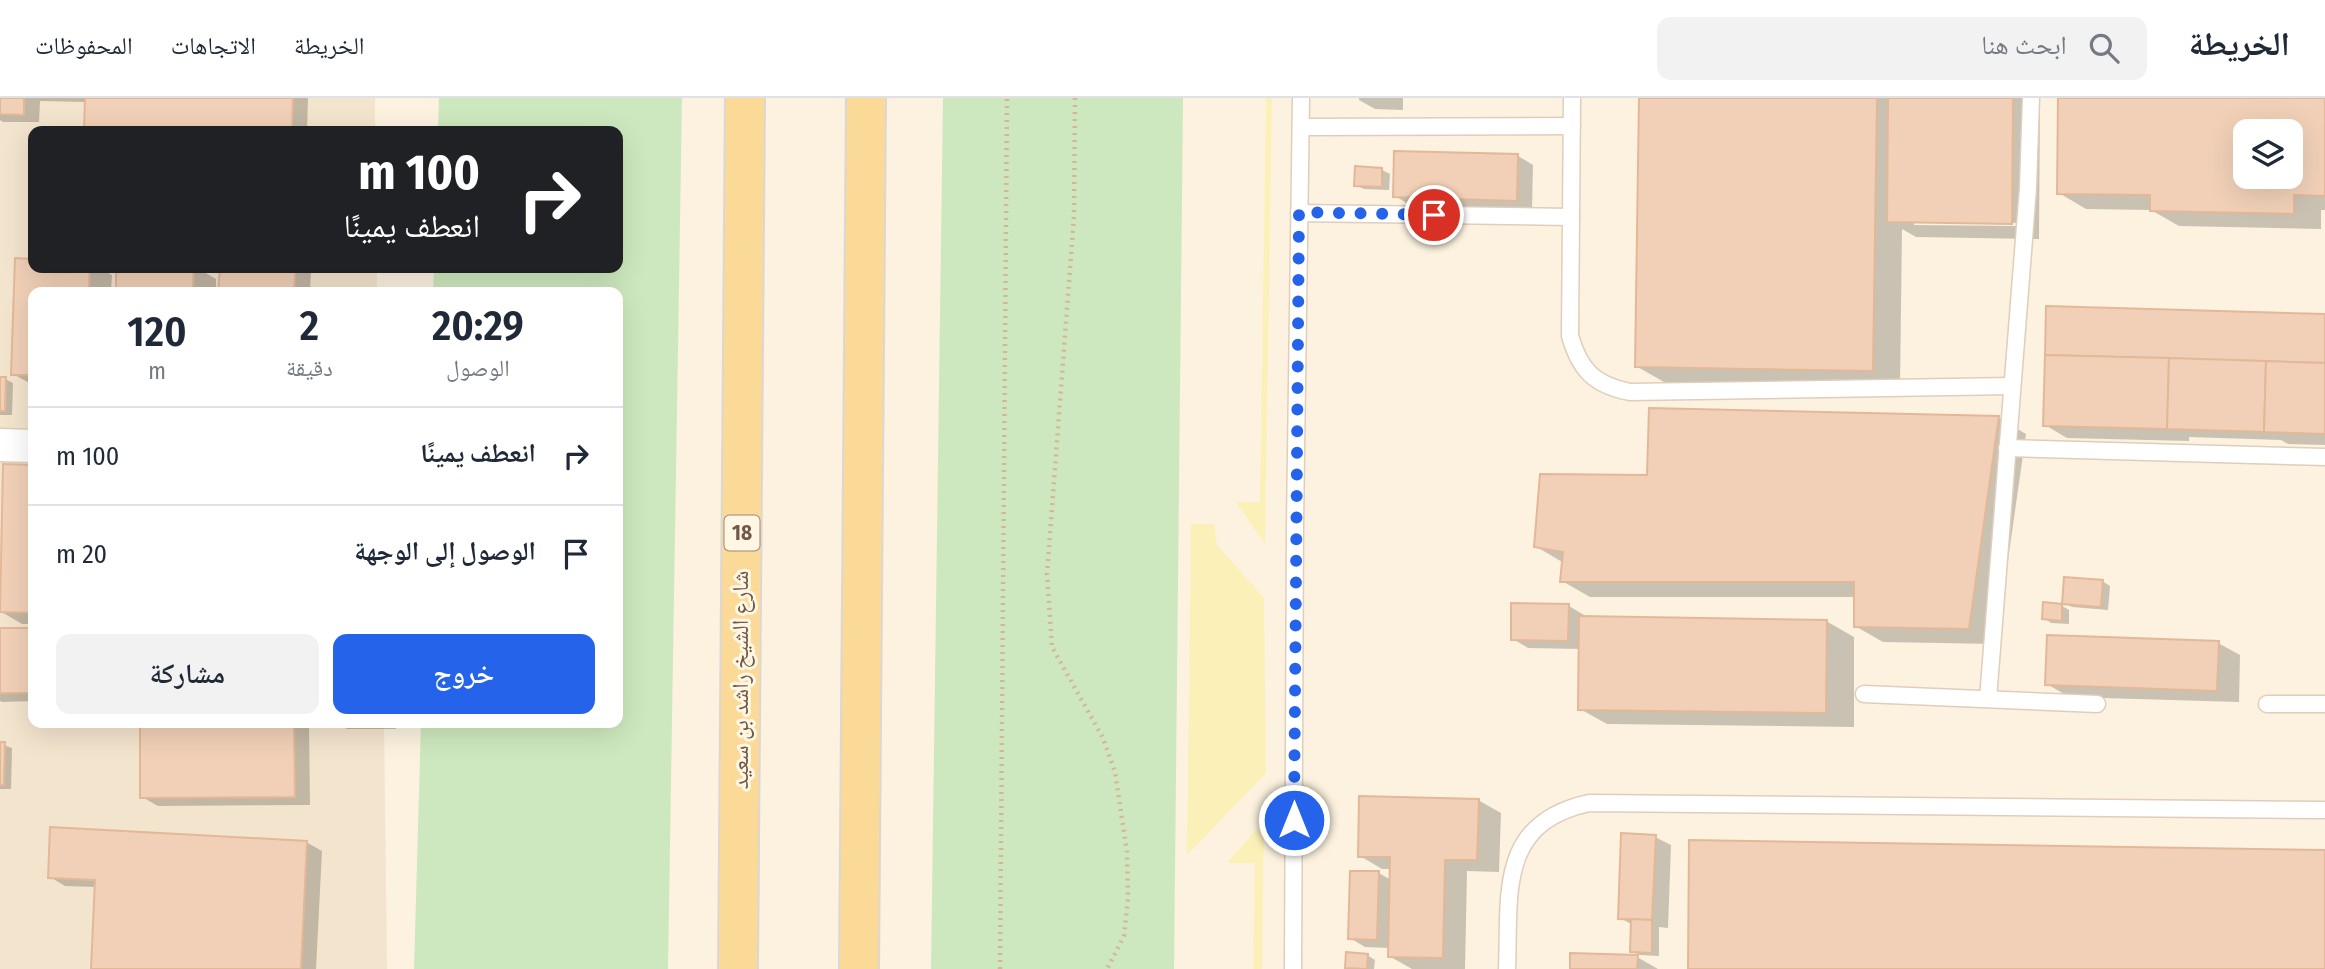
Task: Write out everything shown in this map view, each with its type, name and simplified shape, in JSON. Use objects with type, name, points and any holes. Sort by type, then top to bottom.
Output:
[{"type":"main road","name":"شارع الشيخ راشد بن سعيد","points":[[738,969],[745,98]]},
{"type":"main road","points":[[859,969],[866,98]]},
{"type":"street","points":[[0,446],[28,446]]},
{"type":"lane","points":[[1293,969],[1301,98]]},
{"type":"lane","points":[[1572,98],[1570,336],[1576,355],[1586,371],[1599,382],[1613,389],[1630,392],[2012,386]]},
{"type":"lane","points":[[1988,699],[2028,188],[2031,98]]},
{"type":"lane","points":[[1301,127],[1572,126]]},
{"type":"lane","points":[[1299,212],[1571,217]]},
{"type":"lane","points":[[2007,448],[2325,457]]},
{"type":"lane","points":[[1864,694],[2097,704]]},
{"type":"lane","points":[[2267,704],[2325,704]]},
{"type":"lane","points":[[1507,969],[1510,885],[1514,864],[1523,845],[1536,828],[1552,816],[1570,807],[1589,803],[2325,810]]},
{"type":"path","points":[[1000,969],[1007,98]]},
{"type":"path","points":[[1075,98],[1074,216],[1047,574],[1052,647],[1103,738],[1117,785],[1127,852],[1128,898],[1124,936],[1107,969]]},
{"type":"shaded area","points":[[0,98],[375,98],[375,126],[28,126],[28,273],[377,273],[377,287],[28,287],[28,728],[384,728],[387,969],[0,969]]},
{"type":"green space","points":[[439,98],[682,98],[668,969],[414,969],[421,728],[623,728],[623,287],[433,287],[434,273],[623,273],[623,126],[438,126]]},
{"type":"green space","points":[[943,98],[1183,98],[1174,969],[931,969]]},
{"type":"sand","points":[[1266,98],[1272,98],[1265,544],[1236,502],[1260,502]]},
{"type":"sand","points":[[1191,524],[1214,524],[1217,545],[1264,598],[1266,773],[1187,855]]},
{"type":"sand","points":[[1264,821],[1262,969],[1253,969],[1255,863],[1227,863]]},
{"type":"building","points":[[0,98],[24,98],[24,115],[0,114]]},
{"type":"building","points":[[85,98],[293,98],[292,126],[84,126]]},
{"type":"building","points":[[1639,98],[1877,98],[1873,371],[1635,367]]},
{"type":"building","points":[[1888,98],[2013,98],[2012,224],[1887,222]]},
{"type":"building","points":[[2058,98],[2325,98],[2325,196],[2294,195],[2294,214],[2150,211],[2150,195],[2057,194]]},
{"type":"building","points":[[1394,151],[1518,154],[1517,201],[1393,197]]},
{"type":"building","points":[[1355,166],[1382,168],[1382,187],[1354,186]]},
{"type":"building","points":[[15,258],[28,259],[28,273],[90,273],[89,287],[28,287],[28,375],[11,375]]},
{"type":"building","points":[[116,273],[194,273],[193,287],[116,287]]},
{"type":"building","points":[[220,273],[296,273],[294,287],[218,287]]},
{"type":"building","points":[[2046,306],[2325,314],[2325,363],[2045,355]]},
{"type":"building","points":[[2045,355],[2169,358],[2167,429],[2043,426]]},
{"type":"building","points":[[2169,358],[2266,361],[2264,432],[2167,429]]},
{"type":"building","points":[[2266,361],[2325,363],[2325,434],[2264,432]]},
{"type":"building","points":[[0,377],[6,377],[5,411],[0,411]]},
{"type":"building","points":[[1649,408],[1999,416],[1969,629],[1854,627],[1854,582],[1560,582],[1563,552],[1534,547],[1540,474],[1647,475]]},
{"type":"building","points":[[3,464],[28,465],[28,613],[0,612]]},
{"type":"building","points":[[2064,577],[2103,580],[2101,607],[2062,604]]},
{"type":"building","points":[[2043,602],[2062,604],[2062,621],[2042,619]]},
{"type":"building","points":[[1511,603],[1569,604],[1568,641],[1511,640]]},
{"type":"building","points":[[1579,616],[1827,620],[1826,713],[1578,710]]},
{"type":"building","points":[[0,628],[28,628],[28,693],[0,693]]},
{"type":"building","points":[[2047,635],[2219,641],[2217,691],[2045,685]]},
{"type":"building","points":[[140,728],[294,728],[295,797],[140,798]]},
{"type":"building","points":[[0,742],[5,742],[4,785],[0,785]]},
{"type":"building","points":[[1359,796],[1479,799],[1477,860],[1445,860],[1443,958],[1388,957],[1390,857],[1358,857]]},
{"type":"building","points":[[50,827],[307,841],[301,969],[91,969],[95,880],[48,878]]},
{"type":"building","points":[[1621,833],[1656,835],[1652,920],[1618,919]]},
{"type":"building","points":[[1689,840],[2325,850],[2325,969],[1688,969]]},
{"type":"building","points":[[1350,871],[1379,871],[1377,940],[1348,939]]},
{"type":"building","points":[[1631,919],[1652,920],[1652,953],[1630,952]]},
{"type":"building","points":[[1346,952],[1368,954],[1367,969],[1345,968]]},
{"type":"building","points":[[1570,953],[1638,955],[1637,969],[1570,969]]},
{"type":"route","points":[[1294,820],[1299,212],[1434,215]]}]
